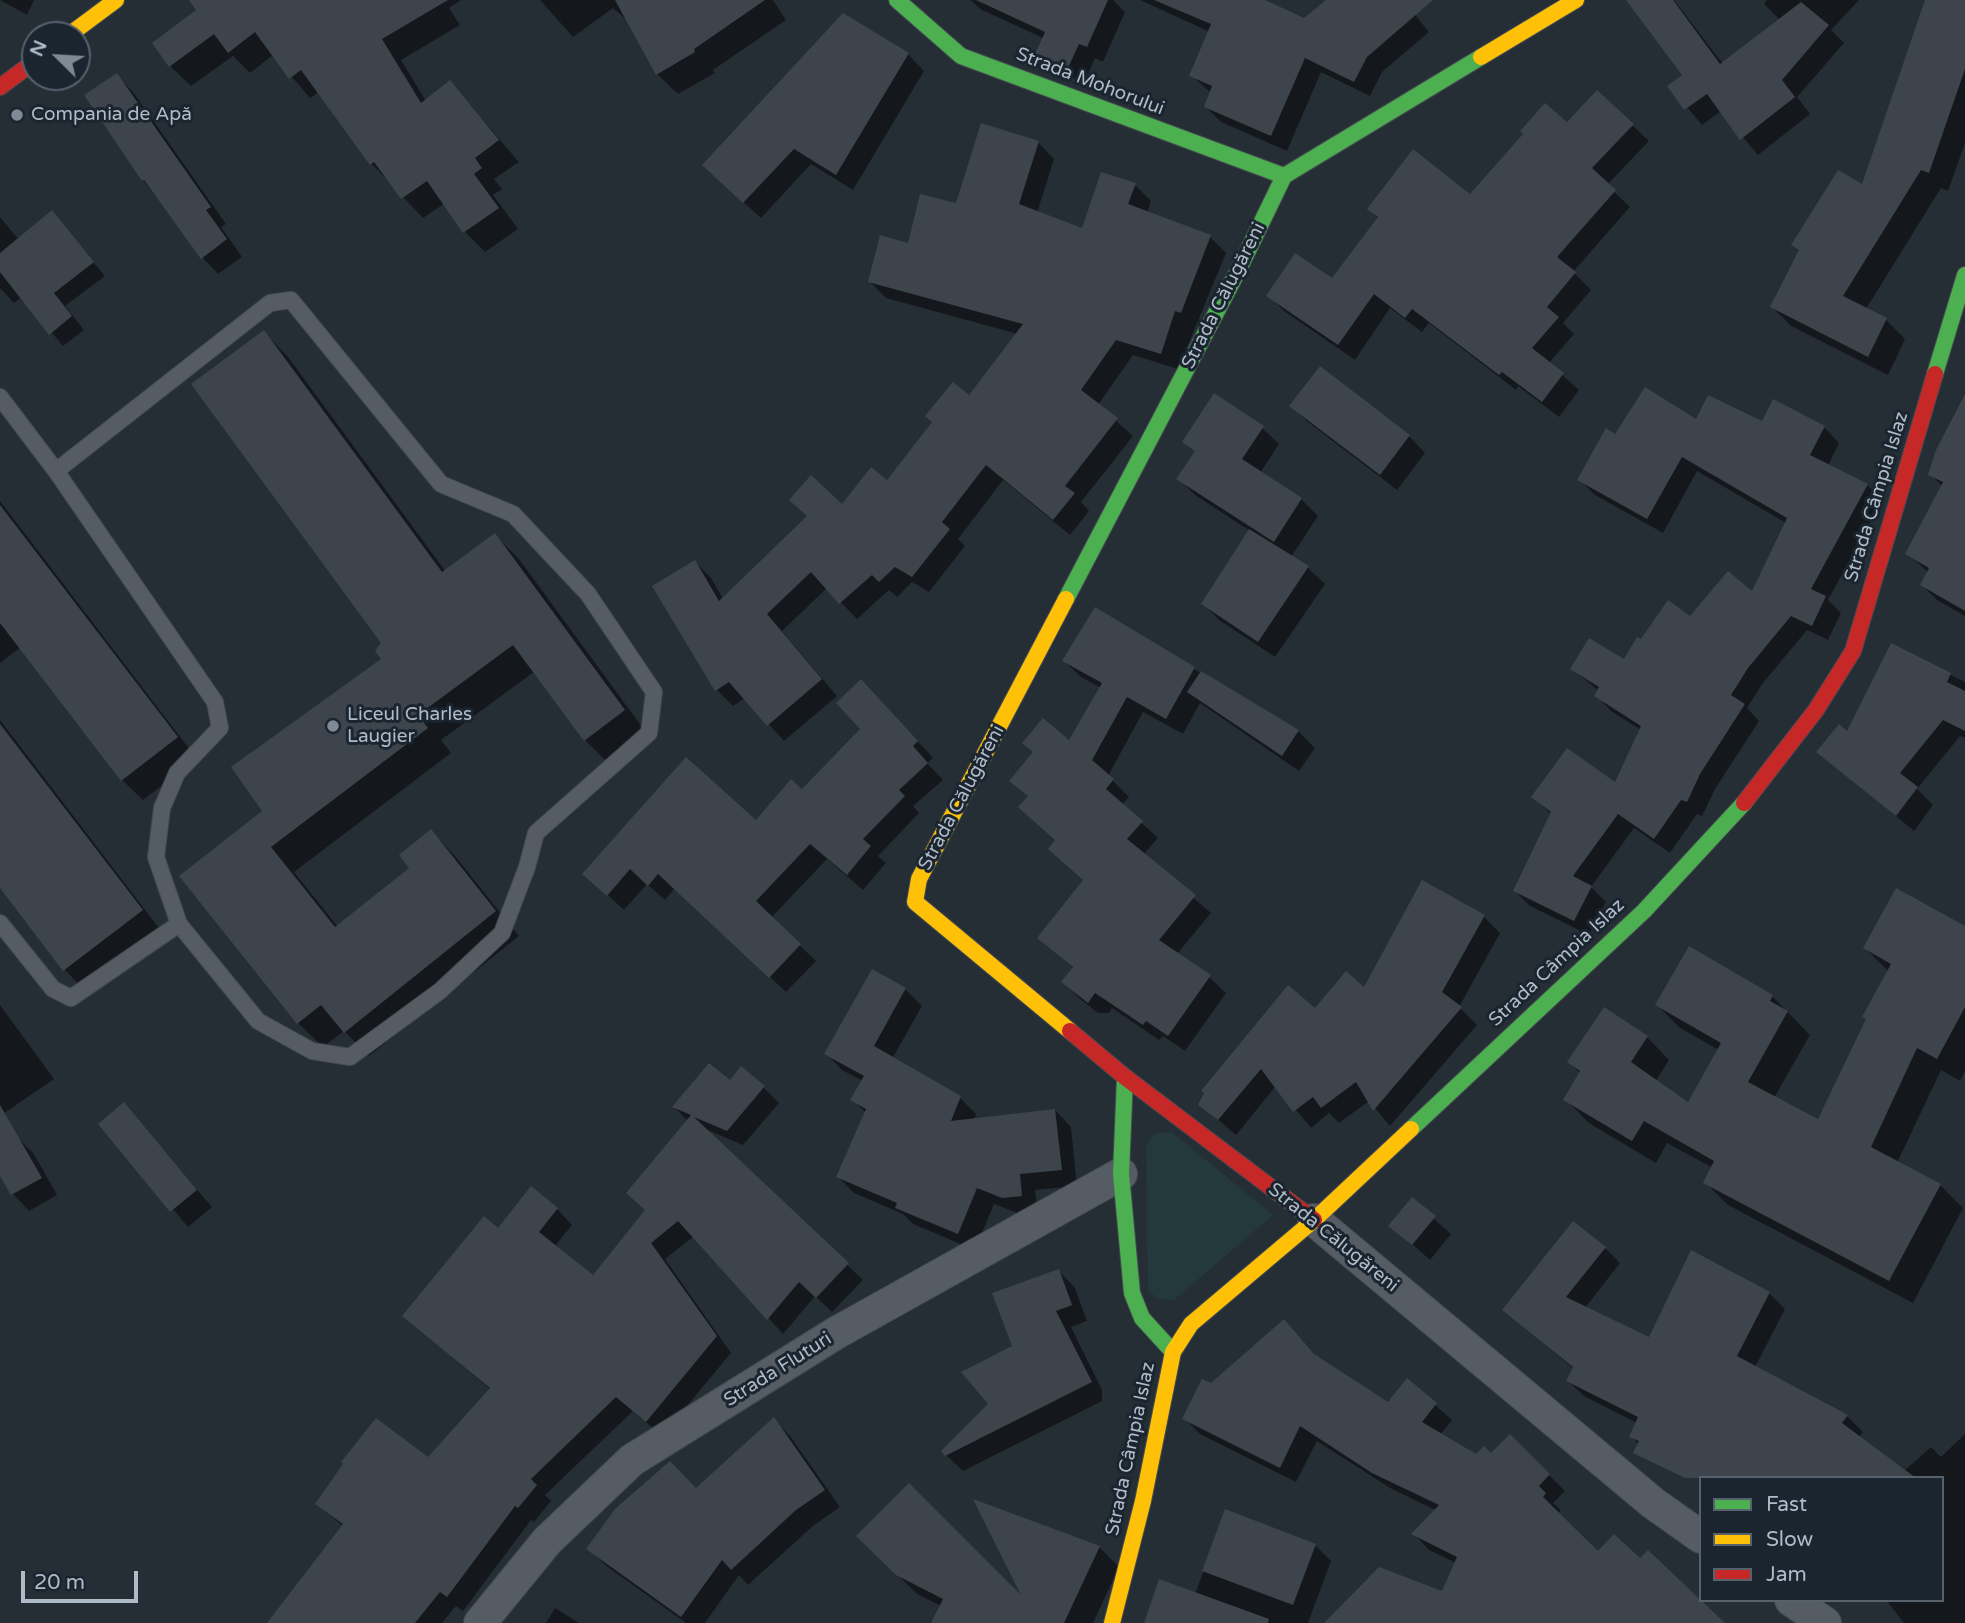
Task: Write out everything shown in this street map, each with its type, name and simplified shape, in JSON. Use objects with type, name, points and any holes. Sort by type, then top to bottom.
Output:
[{"type":"street","points":[[88,21],[116,0]]},
{"type":"street","name":"Strada Mohorului","points":[[897,0],[961,56],[1283,176]]},
{"type":"street","points":[[1283,176],[1576,0]]},
{"type":"street","points":[[0,87],[21,71]]},
{"type":"street","name":"Strada Călugăreni","points":[[1283,176],[1220,306],[919,879],[915,902],[1125,1077],[1314,1220],[1653,1503],[1699,1536]]},
{"type":"street","name":"Strada Câmpia Islaz","points":[[1112,1623],[1143,1501],[1173,1352],[1191,1324],[1314,1220],[1644,911],[1755,791],[1816,710],[1853,651],[1965,275]]},
{"type":"street","points":[[1125,1077],[1121,1174],[1132,1293],[1142,1318],[1173,1352]]},
{"type":"street","name":"Strada Fluturi","points":[[480,1623],[547,1541],[632,1460],[836,1334],[1121,1174]]},
{"type":"street","points":[[1794,1602],[1825,1623]]},
{"type":"lane","points":[[0,397],[56,471],[215,702],[220,728],[177,774],[162,808],[156,857],[179,924],[258,1021],[312,1051],[350,1057],[440,991],[502,933],[527,867],[536,833],[649,733],[654,692],[587,594],[513,514],[441,484],[291,300],[270,303],[56,471]]},
{"type":"lane","points":[[0,923],[53,989],[71,998],[179,924]]},
{"type":"green space","points":[[1172,1132],[1273,1215],[1174,1300],[1159,1299],[1148,1291],[1146,1145],[1156,1133]]},
{"type":"building","points":[[189,0],[448,0],[382,39],[421,103],[450,80],[499,140],[475,158],[482,168],[474,174],[499,208],[463,233],[427,181],[401,199],[374,162],[370,165],[301,70],[289,79],[255,32],[228,53],[214,34],[169,67],[152,43],[196,10]]},
{"type":"building","points":[[615,0],[765,0],[694,49],[695,52],[656,75]]},
{"type":"building","points":[[976,0],[1108,0],[1087,47],[1079,44],[1068,68],[1035,54],[1045,32]]},
{"type":"building","points":[[1154,0],[1265,0],[1304,18],[1326,0],[1433,0],[1367,57],[1354,82],[1305,58],[1271,136],[1204,107],[1212,86],[1189,76],[1211,24]]},
{"type":"building","points":[[1626,0],[1673,0],[1720,64],[1801,2],[1829,25],[1782,80],[1795,97],[1740,140],[1707,94],[1684,110],[1667,86],[1682,75]]},
{"type":"building","points":[[1925,0],[1965,0],[1965,69],[1929,173],[1921,170],[1843,296],[1887,318],[1868,357],[1770,307],[1799,250],[1791,245],[1838,170],[1862,184]]},
{"type":"building","points":[[843,13],[909,53],[836,175],[794,149],[743,203],[702,165]]},
{"type":"building","points":[[117,73],[211,207],[206,210],[227,239],[201,259],[144,180],[142,181],[84,95]]},
{"type":"building","points":[[1597,90],[1634,124],[1592,168],[1616,190],[1557,257],[1576,272],[1547,307],[1559,317],[1532,348],[1564,373],[1542,402],[1502,372],[1499,375],[1412,309],[1405,318],[1374,294],[1338,345],[1266,296],[1295,253],[1332,278],[1378,217],[1367,209],[1413,149],[1470,194],[1523,134],[1520,131],[1545,103],[1567,122]]},
{"type":"building","points":[[981,123],[1039,141],[1019,204],[1082,228],[1101,172],[1136,183],[1128,204],[1211,235],[1181,313],[1175,311],[1161,354],[1116,340],[1081,390],[1118,418],[1065,486],[1075,493],[1053,520],[986,465],[942,522],[950,529],[912,577],[895,567],[879,582],[872,575],[839,604],[811,572],[767,614],[822,679],[767,726],[729,682],[715,691],[652,586],[695,560],[719,601],[807,516],[789,500],[811,475],[842,504],[871,467],[887,480],[932,422],[925,416],[953,382],[969,395],[1023,324],[868,282],[880,235],[908,243],[920,194],[956,203]]},
{"type":"building","points":[[52,210],[94,262],[54,293],[72,316],[49,335],[0,272],[0,253]]},
{"type":"building","points":[[264,330],[442,572],[495,533],[625,710],[584,741],[513,645],[418,715],[428,728],[271,847],[335,927],[409,868],[399,855],[431,829],[496,911],[344,1033],[321,1005],[297,1024],[179,876],[262,811],[231,767],[381,659],[375,651],[381,643],[191,384]]},
{"type":"building","points":[[1320,366],[1410,435],[1380,475],[1289,406]]},
{"type":"building","points":[[1645,387],[1696,419],[1708,395],[1762,421],[1773,399],[1825,426],[1810,455],[1868,484],[1811,589],[1826,596],[1812,626],[1791,616],[1748,668],[1731,695],[1745,704],[1700,774],[1687,802],[1681,800],[1654,839],[1618,814],[1573,876],[1592,886],[1574,921],[1513,891],[1551,812],[1531,797],[1567,748],[1615,782],[1641,726],[1594,696],[1599,687],[1570,669],[1589,638],[1624,659],[1637,637],[1641,639],[1668,600],[1690,616],[1728,571],[1752,591],[1787,518],[1682,457],[1647,519],[1577,480],[1606,428],[1615,434]]},
{"type":"building","points":[[1214,393],[1264,426],[1242,459],[1302,498],[1274,542],[1176,479],[1195,451],[1182,442]]},
{"type":"building","points":[[1965,394],[1965,611],[1920,585],[1929,568],[1905,554],[1943,482],[1928,475],[1936,450]]},
{"type":"building","points":[[0,505],[178,737],[121,781],[0,623]]},
{"type":"building","points":[[1249,529],[1309,566],[1258,642],[1201,604]]},
{"type":"building","points":[[1095,607],[1195,667],[1166,719],[1127,697],[1092,760],[1114,779],[1106,789],[1143,821],[1127,839],[1196,895],[1159,940],[1211,975],[1168,1036],[1146,1021],[1143,1025],[1095,993],[1088,1003],[1061,982],[1073,967],[1037,938],[1083,880],[1048,849],[1055,840],[1018,807],[1028,796],[1009,781],[1033,752],[1022,743],[1043,718],[1069,740],[1102,683],[1062,661]]},
{"type":"building","points":[[1891,643],[1951,673],[1947,682],[1965,691],[1965,731],[1943,720],[1900,773],[1918,787],[1896,816],[1816,752],[1839,724],[1847,731]]},
{"type":"building","points":[[1201,671],[1299,730],[1282,756],[1187,692]]},
{"type":"building","points":[[861,679],[918,741],[913,746],[928,763],[899,790],[905,796],[863,839],[871,846],[847,875],[810,844],[756,901],[801,944],[769,978],[658,874],[648,886],[630,869],[607,896],[582,874],[686,757],[756,820],[791,779],[802,789],[860,729],[836,703]]},
{"type":"building","points":[[0,724],[143,910],[63,971],[0,888]]},
{"type":"building","points":[[1422,880],[1485,915],[1442,992],[1462,1007],[1373,1111],[1356,1082],[1321,1108],[1313,1097],[1293,1112],[1261,1069],[1218,1120],[1198,1105],[1204,1093],[1201,1091],[1288,985],[1315,1008],[1346,971],[1364,987]]},
{"type":"building","points":[[1896,888],[1965,926],[1965,1007],[1937,1059],[1917,1048],[1871,1147],[1941,1184],[1889,1281],[1703,1183],[1714,1161],[1644,1121],[1632,1141],[1563,1100],[1580,1071],[1567,1062],[1604,1007],[1648,1036],[1631,1062],[1688,1102],[1721,1043],[1655,1005],[1689,946],[1773,995],[1770,1001],[1788,1011],[1748,1082],[1818,1119],[1866,1019],[1862,1017],[1891,964],[1863,948]]},
{"type":"building","points":[[872,969],[906,988],[874,1046],[961,1096],[951,1121],[1055,1109],[1062,1170],[1020,1174],[1022,1196],[1002,1198],[977,1188],[958,1234],[895,1208],[897,1203],[836,1177],[866,1109],[850,1100],[864,1076],[824,1054]]},
{"type":"building","points":[[709,1063],[730,1080],[741,1066],[765,1086],[727,1131],[694,1117],[849,1263],[816,1298],[799,1282],[767,1320],[678,1221],[651,1243],[717,1336],[646,1422],[616,1397],[531,1479],[537,1485],[518,1508],[515,1506],[447,1597],[440,1592],[415,1623],[267,1623],[343,1524],[315,1504],[343,1464],[341,1462],[376,1418],[428,1457],[490,1388],[402,1316],[484,1216],[498,1228],[531,1186],[558,1208],[539,1232],[593,1275],[645,1210],[626,1193],[691,1115],[672,1107]]},
{"type":"building","points":[[124,1102],[197,1190],[170,1212],[98,1124]]},
{"type":"building","points":[[0,1105],[42,1178],[11,1195],[0,1176]]},
{"type":"building","points":[[1412,1197],[1436,1216],[1412,1245],[1388,1226]]},
{"type":"building","points":[[1573,1221],[1606,1247],[1566,1297],[1649,1337],[1691,1250],[1770,1292],[1737,1356],[1848,1415],[1842,1423],[1913,1476],[1685,1478],[1633,1453],[1639,1441],[1629,1437],[1638,1417],[1566,1381],[1573,1367],[1502,1310]]},
{"type":"building","points":[[1059,1269],[1072,1305],[1056,1311],[1092,1382],[945,1456],[941,1451],[988,1404],[961,1372],[1012,1346],[992,1293]]},
{"type":"building","points":[[1284,1319],[1314,1354],[1388,1402],[1407,1378],[1437,1403],[1422,1422],[1476,1454],[1484,1446],[1491,1453],[1510,1434],[1550,1474],[1539,1486],[1546,1493],[1543,1497],[1598,1551],[1614,1534],[1640,1558],[1648,1550],[1699,1598],[1699,1602],[1703,1602],[1725,1623],[1324,1623],[1379,1567],[1442,1591],[1457,1557],[1411,1534],[1439,1505],[1372,1473],[1300,1426],[1280,1468],[1182,1419],[1202,1379],[1211,1383]]},
{"type":"building","points":[[774,1417],[825,1490],[796,1510],[731,1570],[722,1560],[681,1617],[586,1549],[615,1509],[670,1461],[696,1488]]},
{"type":"building","points":[[909,1483],[1021,1595],[973,1499],[1100,1546],[1064,1623],[931,1623],[943,1599],[896,1575],[856,1536]]},
{"type":"building","points":[[1225,1509],[1316,1544],[1293,1605],[1202,1571]]},
{"type":"building","points":[[1159,1579],[1269,1619],[1268,1623],[1144,1623]]},
{"type":"traffic: fast","points":[[897,0],[961,56],[1284,176]]},
{"type":"traffic: fast","points":[[1066,599],[1239,269],[1284,176],[1481,57]]},
{"type":"traffic: fast","points":[[1935,374],[1965,275]]},
{"type":"traffic: fast","points":[[1411,1129],[1644,911],[1744,803]]},
{"type":"traffic: fast","points":[[1125,1077],[1121,1174],[1132,1293],[1142,1318],[1173,1352]]},
{"type":"traffic: slow","points":[[88,21],[116,0]]},
{"type":"traffic: slow","points":[[1481,57],[1576,0]]},
{"type":"traffic: slow","points":[[1066,599],[919,879],[915,902],[1070,1031]]},
{"type":"traffic: slow","points":[[1112,1623],[1143,1501],[1173,1352],[1191,1324],[1314,1220],[1411,1129]]},
{"type":"traffic: jam","points":[[0,87],[21,71]]},
{"type":"traffic: jam","points":[[1744,803],[1816,710],[1853,651],[1935,374]]},
{"type":"traffic: jam","points":[[1070,1031],[1125,1077],[1314,1220]]},
{"type":"place","name":"Compania de Apă","points":[[17,115]]},
{"type":"place","name":"Liceul Charles Laugier","points":[[333,726]]}]
